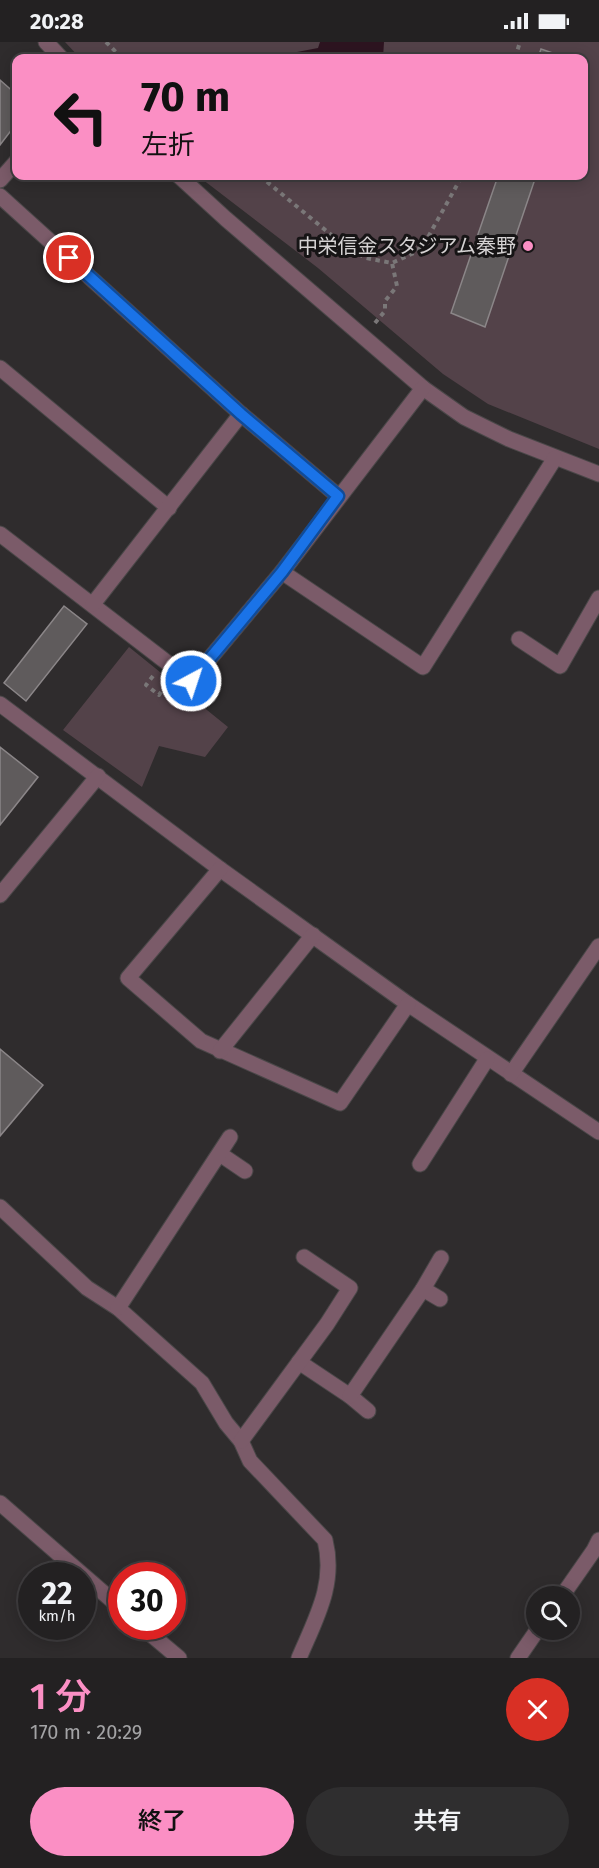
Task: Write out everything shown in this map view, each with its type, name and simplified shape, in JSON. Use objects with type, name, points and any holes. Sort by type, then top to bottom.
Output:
[{"type":"street","points":[[46,42],[57,54]]},
{"type":"street","points":[[0,180],[12,166]]},
{"type":"street","points":[[182,180],[423,388],[464,417],[555,458],[599,474]]},
{"type":"street","points":[[0,196],[241,414],[338,496]]},
{"type":"street","points":[[0,368],[169,508]]},
{"type":"street","points":[[0,534],[191,681],[282,572],[423,388]]},
{"type":"street","points":[[93,604],[241,414]]},
{"type":"street","points":[[282,572],[423,667],[555,458]]},
{"type":"street","points":[[519,639],[560,666],[599,598]]},
{"type":"street","points":[[0,704],[220,869],[408,1004],[599,1132]]},
{"type":"street","points":[[0,895],[98,776]]},
{"type":"street","points":[[220,869],[128,978],[201,1041],[340,1103],[408,1004]]},
{"type":"street","points":[[220,1051],[313,935]]},
{"type":"street","points":[[511,1074],[599,946]]},
{"type":"street","points":[[420,1164],[488,1059]]},
{"type":"street","points":[[118,1308],[230,1137]]},
{"type":"street","points":[[220,1154],[245,1171]]},
{"type":"street","points":[[0,1207],[87,1288],[118,1308],[202,1383],[226,1423],[241,1441],[250,1461],[325,1540],[329,1558],[328,1582],[321,1606],[299,1658]]},
{"type":"street","points":[[241,1441],[327,1324],[350,1288],[304,1257]]},
{"type":"street","points":[[350,1396],[423,1289],[441,1258]]},
{"type":"street","points":[[423,1289],[440,1299]]},
{"type":"street","points":[[299,1362],[350,1396],[368,1411]]},
{"type":"street","points":[[0,1503],[108,1597]]},
{"type":"street","points":[[569,1586],[599,1540]]},
{"type":"street","points":[[158,1640],[179,1658]]},
{"type":"street","points":[[518,1658],[530,1640]]},
{"type":"path","points":[[106,42],[118,54]]},
{"type":"path","points":[[265,180],[347,248],[366,258],[392,263],[416,252],[427,240],[460,180]]},
{"type":"path","points":[[374,324],[386,311],[385,301],[397,286],[392,263]]},
{"type":"path","points":[[152,677],[146,686],[159,695],[170,680]]},
{"type":"shaded area","points":[[65,42],[599,42],[599,449],[488,404],[443,374],[318,268],[203,180],[588,180],[588,54],[76,54]]},
{"type":"shaded area","points":[[320,42],[384,42],[383,54],[295,54],[318,48]]},
{"type":"shaded area","points":[[129,647],[228,727],[205,757],[159,746],[142,787],[63,730]]},
{"type":"building","points":[[541,49],[555,54],[539,54]]},
{"type":"building","points":[[0,80],[12,90],[12,129],[0,145]]},
{"type":"building","points":[[497,180],[535,180],[485,327],[451,313]]},
{"type":"building","points":[[64,606],[87,624],[26,701],[4,683]]},
{"type":"building","points":[[0,747],[38,777],[0,825]]},
{"type":"building","points":[[0,1049],[43,1085],[0,1136]]},
{"type":"place","name":"中栄信金スタジアム秦野","points":[[528,246]]},
{"type":"route","points":[[69,258],[241,414],[338,496],[282,572],[191,681]]}]
